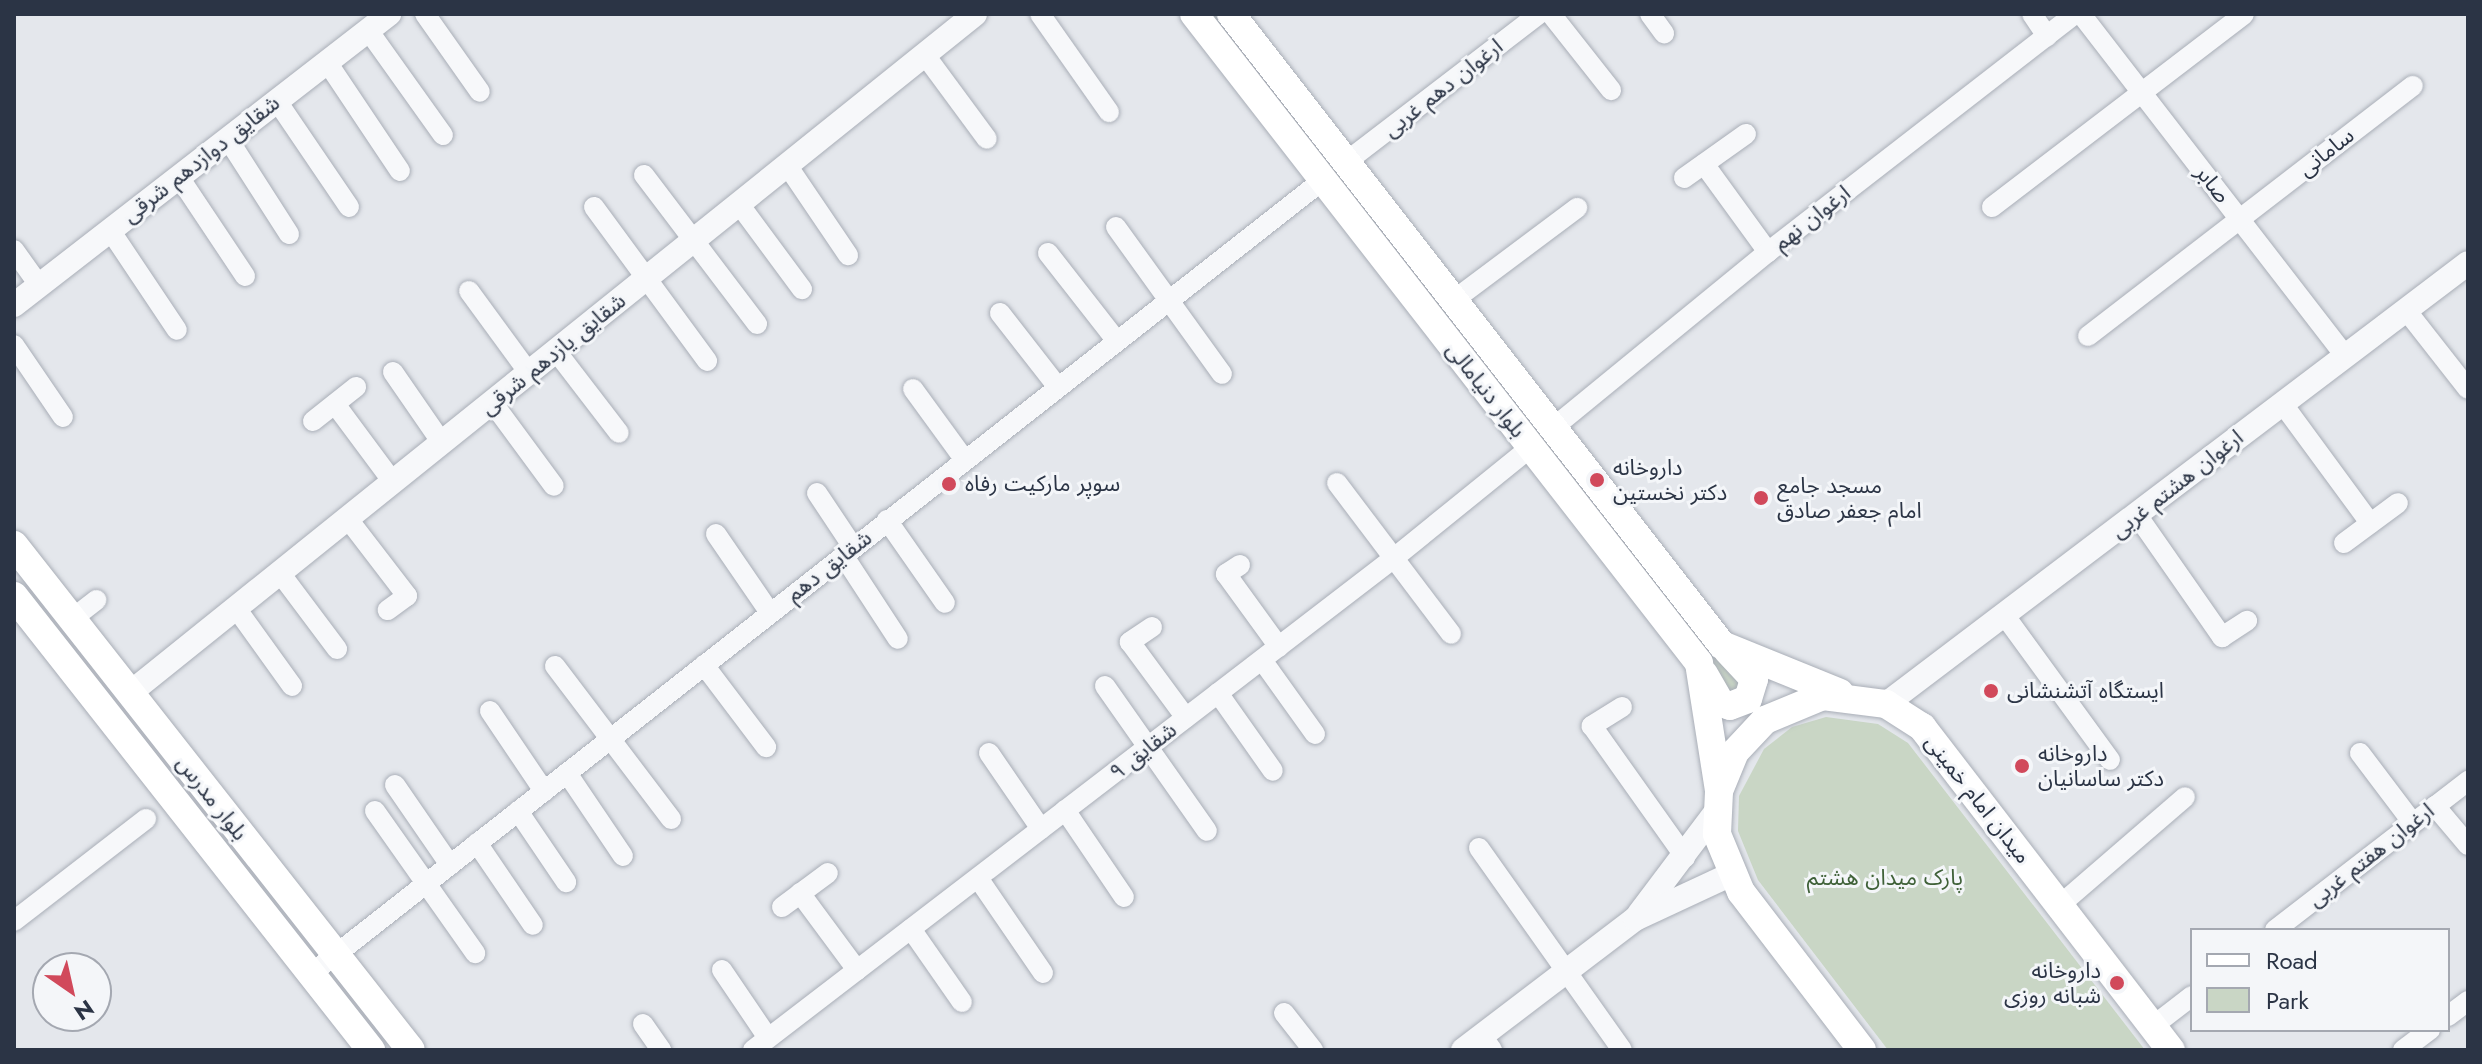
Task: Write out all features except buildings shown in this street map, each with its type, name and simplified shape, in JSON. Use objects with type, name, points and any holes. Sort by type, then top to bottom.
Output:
[{"type":"main road","name":"بلوار دنیامالی","points":[[1194,14],[1699,663],[1718,802]]},
{"type":"main road","name":"بلوار دنیامالی","points":[[1231,14],[1722,645],[1845,695]]},
{"type":"main road","name":"بلوار مدرس","points":[[14,545],[411,1050]]},
{"type":"main road","name":"بلوار مدرس","points":[[14,596],[371,1050]]},
{"type":"main road","points":[[1699,663],[1721,703],[1740,704],[1748,699],[1754,679],[1722,645]]},
{"type":"main road","name":"میدان امام خمینی","points":[[1718,802],[1735,752],[1765,720],[1802,701],[1845,695],[1886,704],[1936,742],[2171,1050]]},
{"type":"main road","points":[[1718,802],[1730,875],[1862,1050]]},
{"type":"street","name":"شقایق دوازدهم شرقی","points":[[14,305],[389,14]]},
{"type":"street","points":[[425,14],[480,92]]},
{"type":"street","name":"شقایق یازدهم شرقی","points":[[130,693],[975,14]]},
{"type":"street","points":[[1040,14],[1109,112]]},
{"type":"street","name":"ارغوان دهم غربی","points":[[1346,162],[1539,14]]},
{"type":"street","points":[[1551,14],[1611,90]]},
{"type":"street","points":[[1650,14],[1664,33]]},
{"type":"street","points":[[2032,14],[2047,36]]},
{"type":"street","name":"ارغوان نهم","points":[[1553,428],[1768,252],[2078,14]]},
{"type":"street","name":"صابر","points":[[2078,14],[2345,355]]},
{"type":"street","points":[[1992,207],[2244,14]]},
{"type":"street","points":[[368,30],[443,135]]},
{"type":"street","points":[[925,55],[987,139]]},
{"type":"street","points":[[327,62],[400,171]]},
{"type":"street","name":"سامانی","points":[[2088,336],[2413,86]]},
{"type":"street","points":[[277,101],[349,207]]},
{"type":"street","points":[[1684,178],[1746,134]]},
{"type":"street","points":[[228,139],[289,234]]},
{"type":"street","points":[[1704,164],[1768,252]]},
{"type":"street","points":[[787,165],[848,255]]},
{"type":"street","points":[[644,175],[757,324]]},
{"type":"street","points":[[179,177],[245,276]]},
{"type":"street","name":"شقایق دهم","points":[[311,974],[1323,180]]},
{"type":"street","points":[[739,204],[802,289]]},
{"type":"street","points":[[594,207],[707,361]]},
{"type":"street","points":[[1454,300],[1577,208]]},
{"type":"street","points":[[1116,227],[1222,374]]},
{"type":"street","points":[[110,230],[177,330]]},
{"type":"street","points":[[14,250],[39,285]]},
{"type":"street","points":[[1048,253],[1116,340]]},
{"type":"street","name":"ارغوان هشتم غربی","points":[[1886,704],[2468,263]]},
{"type":"street","points":[[469,291],[529,373]]},
{"type":"street","points":[[2406,310],[2468,389]]},
{"type":"street","points":[[1000,313],[1057,386]]},
{"type":"street","points":[[14,345],[63,417]]},
{"type":"street","points":[[556,351],[619,433]]},
{"type":"street","points":[[393,372],[442,443]]},
{"type":"street","points":[[313,421],[356,387]]},
{"type":"street","points":[[913,389],[964,459]]},
{"type":"street","points":[[492,402],[554,486]]},
{"type":"street","points":[[2282,403],[2370,523]]},
{"type":"street","points":[[335,404],[393,482]]},
{"type":"street","name":"شقایق ۹","points":[[761,1044],[1394,558],[1531,447]]},
{"type":"street","points":[[1337,483],[1451,634]]},
{"type":"street","points":[[817,493],[898,639]]},
{"type":"street","points":[[2344,543],[2398,503]]},
{"type":"street","points":[[2137,515],[2222,637],[2247,621]]},
{"type":"street","points":[[348,519],[407,596],[388,610]]},
{"type":"street","points":[[887,520],[945,603]]},
{"type":"street","points":[[716,534],[770,613]]},
{"type":"street","points":[[1240,565],[1226,574],[1279,647]]},
{"type":"street","points":[[280,573],[337,649]]},
{"type":"street","points":[[72,619],[96,600]]},
{"type":"street","points":[[236,608],[292,686]]},
{"type":"street","points":[[2005,616],[2110,760]]},
{"type":"street","points":[[1152,627],[1130,642],[1186,718]]},
{"type":"street","points":[[1262,660],[1315,734]]},
{"type":"street","points":[[704,665],[766,747]]},
{"type":"street","points":[[555,666],[671,819]]},
{"type":"street","points":[[1105,686],[1207,831]]},
{"type":"street","points":[[1218,693],[1273,771]]},
{"type":"street","points":[[1622,707],[1592,726],[1685,857]]},
{"type":"street","points":[[490,711],[544,791]]},
{"type":"street","points":[[989,753],[1041,829]]},
{"type":"street","points":[[2360,753],[2413,823]]},
{"type":"street","points":[[567,773],[623,856]]},
{"type":"street","name":"ارغوان هفتم غربی","points":[[2278,928],[2468,781]]},
{"type":"street","points":[[395,785],[450,865]]},
{"type":"street","points":[[2060,905],[2185,797]]},
{"type":"street","points":[[1635,919],[1685,857],[1718,802]]},
{"type":"street","points":[[2435,806],[2468,845]]},
{"type":"street","points":[[1065,810],[1124,897]]},
{"type":"street","points":[[375,811],[475,953]]},
{"type":"street","points":[[518,811],[566,882]]},
{"type":"street","points":[[14,921],[146,819]]},
{"type":"street","points":[[477,843],[533,925]]},
{"type":"street","points":[[1479,848],[1622,1050]]},
{"type":"street","points":[[782,907],[828,873]]},
{"type":"street","points":[[1479,1045],[1635,919],[1730,875]]},
{"type":"street","points":[[978,878],[1043,973]]},
{"type":"street","points":[[800,893],[857,970]]},
{"type":"street","points":[[911,929],[962,1002]]},
{"type":"street","points":[[722,970],[761,1044]]},
{"type":"street","points":[[2153,1026],[2190,998]]},
{"type":"street","points":[[2450,1014],[2468,1001]]},
{"type":"street","points":[[1284,1013],[1313,1050]]},
{"type":"street","points":[[643,1024],[661,1050]]},
{"type":"street","points":[[2403,1050],[2427,1032]]},
{"type":"green space","points":[[1207,14],[1218,14],[1743,681],[1731,695]]},
{"type":"green space","name":"پارک میدان هشتم","points":[[1826,717],[1878,724],[1908,743],[2145,1050],[1888,1050],[1758,880],[1738,831],[1739,796],[1764,749],[1792,727]]},
{"type":"place","name":"داروخانه دکتر نخستین","points":[[1597,480]]},
{"type":"place","name":"سوپر مارکیت رفاه","points":[[949,484]]},
{"type":"place","name":"مسجد جامع امام جعفر صادق","points":[[1761,498]]},
{"type":"place","name":"ایستگاه آتشنشانی","points":[[1991,691]]},
{"type":"place","name":"داروخانه دکتر ساسانیان","points":[[2022,766]]},
{"type":"place","name":"داروخانه شبانه روزی","points":[[2117,983]]}]
